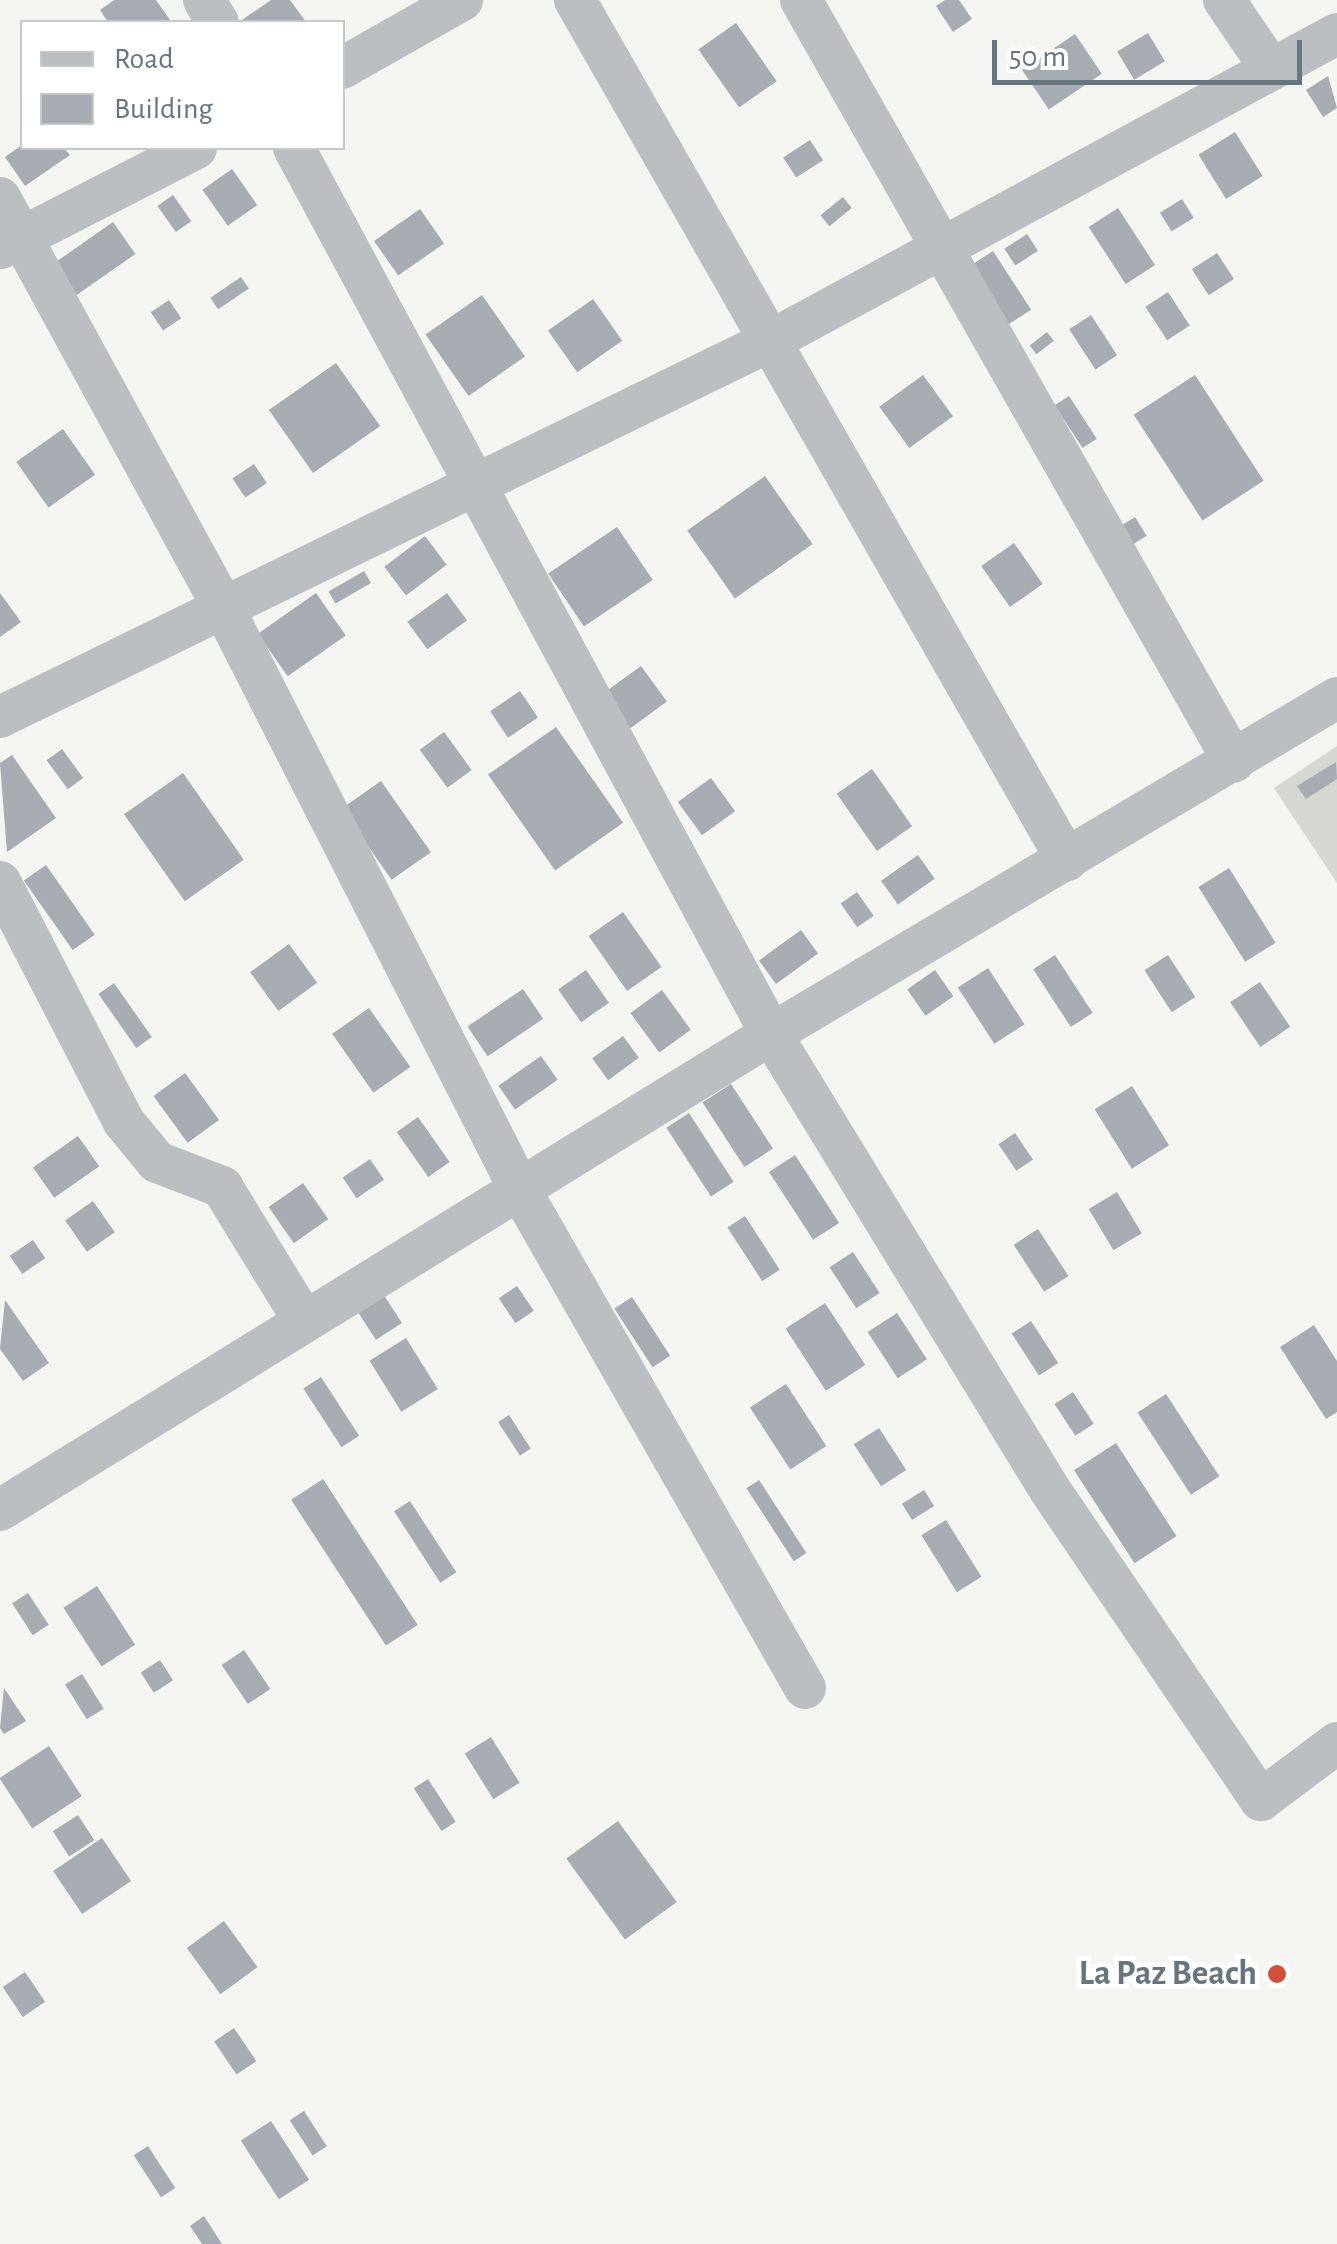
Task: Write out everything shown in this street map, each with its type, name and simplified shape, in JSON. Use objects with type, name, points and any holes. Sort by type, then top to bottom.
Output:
[{"type":"street","points":[[345,66],[462,0]]},
{"type":"street","points":[[574,0],[774,339],[1067,860]]},
{"type":"street","points":[[801,0],[937,248],[1234,762]]},
{"type":"street","points":[[1224,0],[1271,69]]},
{"type":"street","points":[[0,717],[225,611],[477,480],[774,339],[1337,34]]},
{"type":"street","points":[[12,242],[192,150]]},
{"type":"street","points":[[295,150],[477,480],[771,1034],[1050,1490],[1261,1800],[1337,1743]]},
{"type":"street","points":[[0,198],[12,242],[225,611],[519,1188],[805,1688]]},
{"type":"street","points":[[0,1510],[771,1034],[1337,698]]},
{"type":"street","points":[[0,882],[124,1122],[157,1162],[222,1187],[304,1321]]},
{"type":"shaded area","points":[[1337,746],[1337,883],[1274,788]]},
{"type":"building","points":[[114,0],[156,0],[170,20],[107,20],[100,10]]},
{"type":"building","points":[[271,0],[290,0],[305,20],[242,20]]},
{"type":"building","points":[[945,0],[959,0],[972,19],[953,32],[936,6]]},
{"type":"building","points":[[736,23],[777,81],[739,108],[698,49]]},
{"type":"building","points":[[1148,33],[1165,61],[1134,80],[1117,52]]},
{"type":"building","points":[[1075,34],[1102,74],[1049,110],[1022,70]]},
{"type":"building","points":[[1328,76],[1337,108],[1323,117],[1306,90]]},
{"type":"building","points":[[1235,132],[1263,176],[1226,199],[1199,155]]},
{"type":"building","points":[[810,140],[823,160],[796,178],[783,157]]},
{"type":"building","points":[[20,146],[20,150],[66,150],[70,155],[25,186],[5,157]]},
{"type":"building","points":[[232,169],[257,205],[228,226],[203,190]]},
{"type":"building","points":[[173,195],[191,221],[176,232],[157,206]]},
{"type":"building","points":[[843,197],[852,208],[829,226],[820,215]]},
{"type":"building","points":[[1182,199],[1194,218],[1172,231],[1160,213]]},
{"type":"building","points":[[1118,208],[1155,265],[1126,284],[1089,227]]},
{"type":"building","points":[[420,209],[444,243],[398,276],[374,241]]},
{"type":"building","points":[[113,222],[135,254],[73,298],[51,266]]},
{"type":"building","points":[[1027,234],[1038,251],[1015,265],[1004,249]]},
{"type":"building","points":[[993,251],[1031,310],[1004,327],[966,268]]},
{"type":"building","points":[[1217,253],[1234,279],[1209,295],[1192,269]]},
{"type":"building","points":[[241,277],[249,289],[218,309],[210,298]]},
{"type":"building","points":[[1168,292],[1190,326],[1167,340],[1145,307]]},
{"type":"building","points":[[482,295],[525,356],[468,396],[425,335]]},
{"type":"building","points":[[593,299],[622,341],[577,372],[548,331]]},
{"type":"building","points":[[169,300],[181,318],[163,331],[151,312]]},
{"type":"building","points":[[1091,315],[1117,355],[1095,369],[1069,329]]},
{"type":"building","points":[[1047,332],[1054,341],[1036,354],[1030,346]]},
{"type":"building","points":[[336,363],[380,426],[313,473],[269,410]]},
{"type":"building","points":[[923,375],[953,416],[909,448],[879,407]]},
{"type":"building","points":[[1195,375],[1264,481],[1202,520],[1134,415]]},
{"type":"building","points":[[1069,396],[1097,439],[1083,448],[1055,405]]},
{"type":"building","points":[[63,429],[95,475],[48,508],[16,462]]},
{"type":"building","points":[[254,464],[267,483],[245,498],[232,479]]},
{"type":"building","points":[[765,476],[813,544],[735,598],[687,530]]},
{"type":"building","points":[[1135,517],[1147,536],[1132,545],[1121,526]]},
{"type":"building","points":[[617,527],[653,580],[584,626],[548,573]]},
{"type":"building","points":[[425,536],[447,565],[406,595],[384,567]]},
{"type":"building","points":[[1014,543],[1043,584],[1010,607],[981,566]]},
{"type":"building","points":[[364,571],[371,583],[335,604],[328,592]]},
{"type":"building","points":[[0,593],[21,622],[0,637]]},
{"type":"building","points":[[316,593],[346,636],[288,676],[258,634]]},
{"type":"building","points":[[447,593],[467,621],[427,649],[407,622]]},
{"type":"building","points":[[641,666],[667,702],[630,729],[604,693]]},
{"type":"building","points":[[520,691],[538,718],[508,738],[490,711]]},
{"type":"building","points":[[556,727],[623,823],[555,870],[488,775]]},
{"type":"building","points":[[444,732],[472,770],[447,788],[420,750]]},
{"type":"building","points":[[62,749],[83,778],[68,789],[47,760]]},
{"type":"building","points":[[12,755],[56,818],[7,852],[0,763]]},
{"type":"building","points":[[1336,762],[1337,779],[1306,799],[1297,786]]},
{"type":"building","points":[[872,769],[912,826],[877,851],[837,794]]},
{"type":"building","points":[[183,773],[244,860],[185,901],[124,814]]},
{"type":"building","points":[[711,778],[735,811],[702,835],[678,802]]},
{"type":"building","points":[[381,781],[431,852],[392,880],[342,809]]},
{"type":"building","points":[[918,855],[935,879],[898,905],[881,881]]},
{"type":"building","points":[[46,865],[95,935],[73,950],[24,880]]},
{"type":"building","points":[[1229,868],[1276,943],[1245,962],[1198,887]]},
{"type":"building","points":[[857,892],[874,916],[857,927],[841,903]]},
{"type":"building","points":[[623,912],[661,967],[627,991],[589,936]]},
{"type":"building","points":[[801,930],[818,953],[776,984],[759,961]]},
{"type":"building","points":[[289,944],[317,983],[278,1011],[250,972]]},
{"type":"building","points":[[1055,955],[1093,1013],[1071,1027],[1033,969]]},
{"type":"building","points":[[1168,955],[1195,997],[1172,1012],[1145,970]]},
{"type":"building","points":[[988,968],[1024,1024],[994,1044],[958,988]]},
{"type":"building","points":[[586,970],[609,1003],[581,1022],[558,990]]},
{"type":"building","points":[[935,970],[953,996],[926,1016],[907,990]]},
{"type":"building","points":[[1260,982],[1290,1027],[1260,1047],[1230,1002]]},
{"type":"building","points":[[114,983],[152,1037],[136,1048],[98,994]]},
{"type":"building","points":[[523,989],[543,1019],[488,1056],[467,1026]]},
{"type":"building","points":[[662,990],[691,1030],[659,1053],[630,1013]]},
{"type":"building","points":[[369,1008],[410,1067],[373,1093],[332,1034]]},
{"type":"building","points":[[623,1036],[639,1058],[608,1080],[592,1058]]},
{"type":"building","points":[[541,1056],[558,1080],[515,1110],[498,1086]]},
{"type":"building","points":[[185,1073],[219,1120],[188,1143],[153,1096]]},
{"type":"building","points":[[731,1084],[773,1149],[744,1167],[702,1103]]},
{"type":"building","points":[[1132,1086],[1169,1145],[1132,1169],[1095,1109]]},
{"type":"building","points":[[689,1113],[734,1182],[711,1196],[666,1128]]},
{"type":"building","points":[[418,1117],[450,1162],[428,1177],[397,1132]]},
{"type":"building","points":[[1015,1133],[1033,1160],[1016,1171],[998,1144]]},
{"type":"building","points":[[78,1136],[99,1166],[54,1198],[33,1168]]},
{"type":"building","points":[[795,1155],[839,1223],[813,1240],[769,1172]]},
{"type":"building","points":[[370,1159],[384,1180],[357,1198],[343,1177]]},
{"type":"building","points":[[303,1183],[328,1219],[294,1243],[269,1207]]},
{"type":"building","points":[[1117,1192],[1142,1233],[1113,1250],[1089,1209]]},
{"type":"building","points":[[93,1201],[115,1232],[87,1252],[65,1221]]},
{"type":"building","points":[[745,1216],[780,1270],[762,1281],[727,1227]]},
{"type":"building","points":[[1038,1229],[1068,1276],[1044,1292],[1014,1245]]},
{"type":"building","points":[[33,1240],[45,1258],[22,1274],[10,1256]]},
{"type":"building","points":[[853,1252],[880,1293],[856,1308],[830,1267]]},
{"type":"building","points":[[378,1286],[402,1323],[376,1340],[352,1303]]},
{"type":"building","points":[[517,1286],[534,1311],[516,1323],[499,1298]]},
{"type":"building","points":[[632,1297],[670,1356],[653,1367],[614,1308]]},
{"type":"building","points":[[5,1300],[49,1363],[23,1381],[0,1349]]},
{"type":"building","points":[[825,1303],[865,1365],[826,1391],[786,1329]]},
{"type":"building","points":[[897,1313],[927,1359],[898,1378],[868,1332]]},
{"type":"building","points":[[1031,1321],[1058,1363],[1039,1375],[1012,1334]]},
{"type":"building","points":[[1314,1325],[1337,1361],[1337,1412],[1326,1419],[1280,1347]]},
{"type":"building","points":[[406,1338],[438,1389],[401,1412],[370,1361]]},
{"type":"building","points":[[321,1377],[359,1436],[342,1447],[303,1388]]},
{"type":"building","points":[[786,1384],[826,1446],[790,1469],[750,1407]]},
{"type":"building","points":[[1073,1392],[1094,1424],[1075,1436],[1055,1404]]},
{"type":"building","points":[[1166,1394],[1219,1476],[1191,1495],[1137,1413]]},
{"type":"building","points":[[509,1415],[531,1449],[520,1456],[498,1422]]},
{"type":"building","points":[[879,1428],[906,1470],[881,1486],[854,1444]]},
{"type":"building","points":[[1116,1443],[1176,1536],[1135,1563],[1074,1470]]},
{"type":"building","points":[[323,1479],[418,1625],[386,1646],[291,1500]]},
{"type":"building","points":[[759,1480],[806,1553],[794,1561],[746,1488]]},
{"type":"building","points":[[924,1490],[934,1506],[912,1520],[902,1504]]},
{"type":"building","points":[[410,1501],[456,1572],[440,1583],[394,1511]]},
{"type":"building","points":[[946,1520],[982,1577],[957,1592],[921,1535]]},
{"type":"building","points":[[97,1586],[135,1645],[102,1666],[63,1608]]},
{"type":"building","points":[[28,1593],[49,1625],[33,1635],[12,1603]]},
{"type":"building","points":[[244,1650],[270,1689],[248,1704],[222,1665]]},
{"type":"building","points":[[160,1660],[173,1680],[154,1693],[141,1673]]},
{"type":"building","points":[[82,1674],[104,1709],[87,1719],[65,1685]]},
{"type":"building","points":[[4,1688],[26,1721],[4,1734],[0,1728]]},
{"type":"building","points":[[491,1737],[520,1783],[493,1799],[465,1753]]},
{"type":"building","points":[[49,1746],[82,1796],[32,1828],[0,1778]]},
{"type":"building","points":[[428,1779],[456,1822],[442,1831],[414,1788]]},
{"type":"building","points":[[78,1815],[94,1840],[69,1856],[53,1831]]},
{"type":"building","points":[[618,1821],[677,1902],[625,1940],[566,1859]]},
{"type":"building","points":[[102,1838],[131,1881],[82,1914],[53,1871]]},
{"type":"building","points":[[224,1921],[258,1967],[220,1994],[187,1948]]},
{"type":"building","points":[[25,1972],[45,2002],[23,2017],[3,1987]]},
{"type":"building","points":[[234,2028],[256,2061],[236,2075],[214,2041]]},
{"type":"building","points":[[304,2111],[327,2146],[313,2155],[290,2120]]},
{"type":"building","points":[[271,2121],[309,2180],[279,2199],[241,2141]]},
{"type":"building","points":[[148,2146],[175,2188],[161,2197],[134,2155]]},
{"type":"building","points":[[204,2216],[222,2244],[202,2244],[190,2226]]},
{"type":"place","name":"La Paz Beach","points":[[1277,1974]]}]
